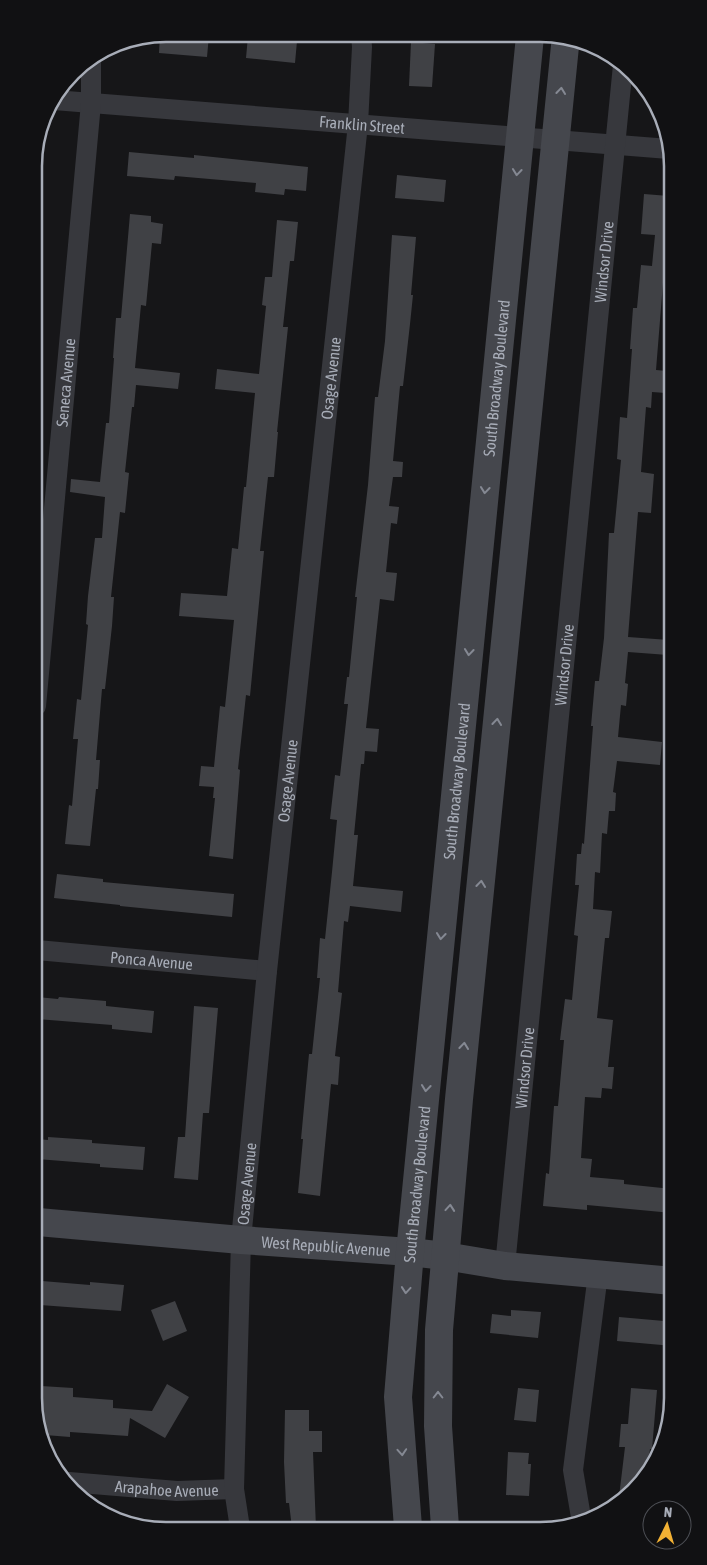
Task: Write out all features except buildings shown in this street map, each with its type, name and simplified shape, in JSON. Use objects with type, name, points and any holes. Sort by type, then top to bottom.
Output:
[{"type":"main road","name":"South Broadway Boulevard","points":[[408,1522],[398,1397],[410,1252],[529,42]]},
{"type":"main road","name":"South Broadway Boulevard","points":[[445,1522],[438,1426],[439,1330],[445,1256],[459,1099],[565,45]]},
{"type":"main road","name":"West Republic Avenue","points":[[42,1222],[240,1240],[410,1252],[505,1266],[664,1280]]},
{"type":"street","name":"Osage Avenue","points":[[239,1522],[234,1488],[240,1240],[358,124],[362,42]]},
{"type":"street","name":"Seneca Avenue","points":[[43,633],[91,103],[91,68]]},
{"type":"street","name":"Windsor Drive","points":[[505,1266],[622,73]]},
{"type":"street","name":"Franklin Street","points":[[62,101],[662,148]]},
{"type":"street","name":"Ponca Avenue","points":[[42,950],[267,971]]},
{"type":"street","points":[[581,1515],[573,1470],[598,1274]]},
{"type":"street","name":"Arapahoe Avenue","points":[[76,1483],[177,1491],[234,1488]]}]
